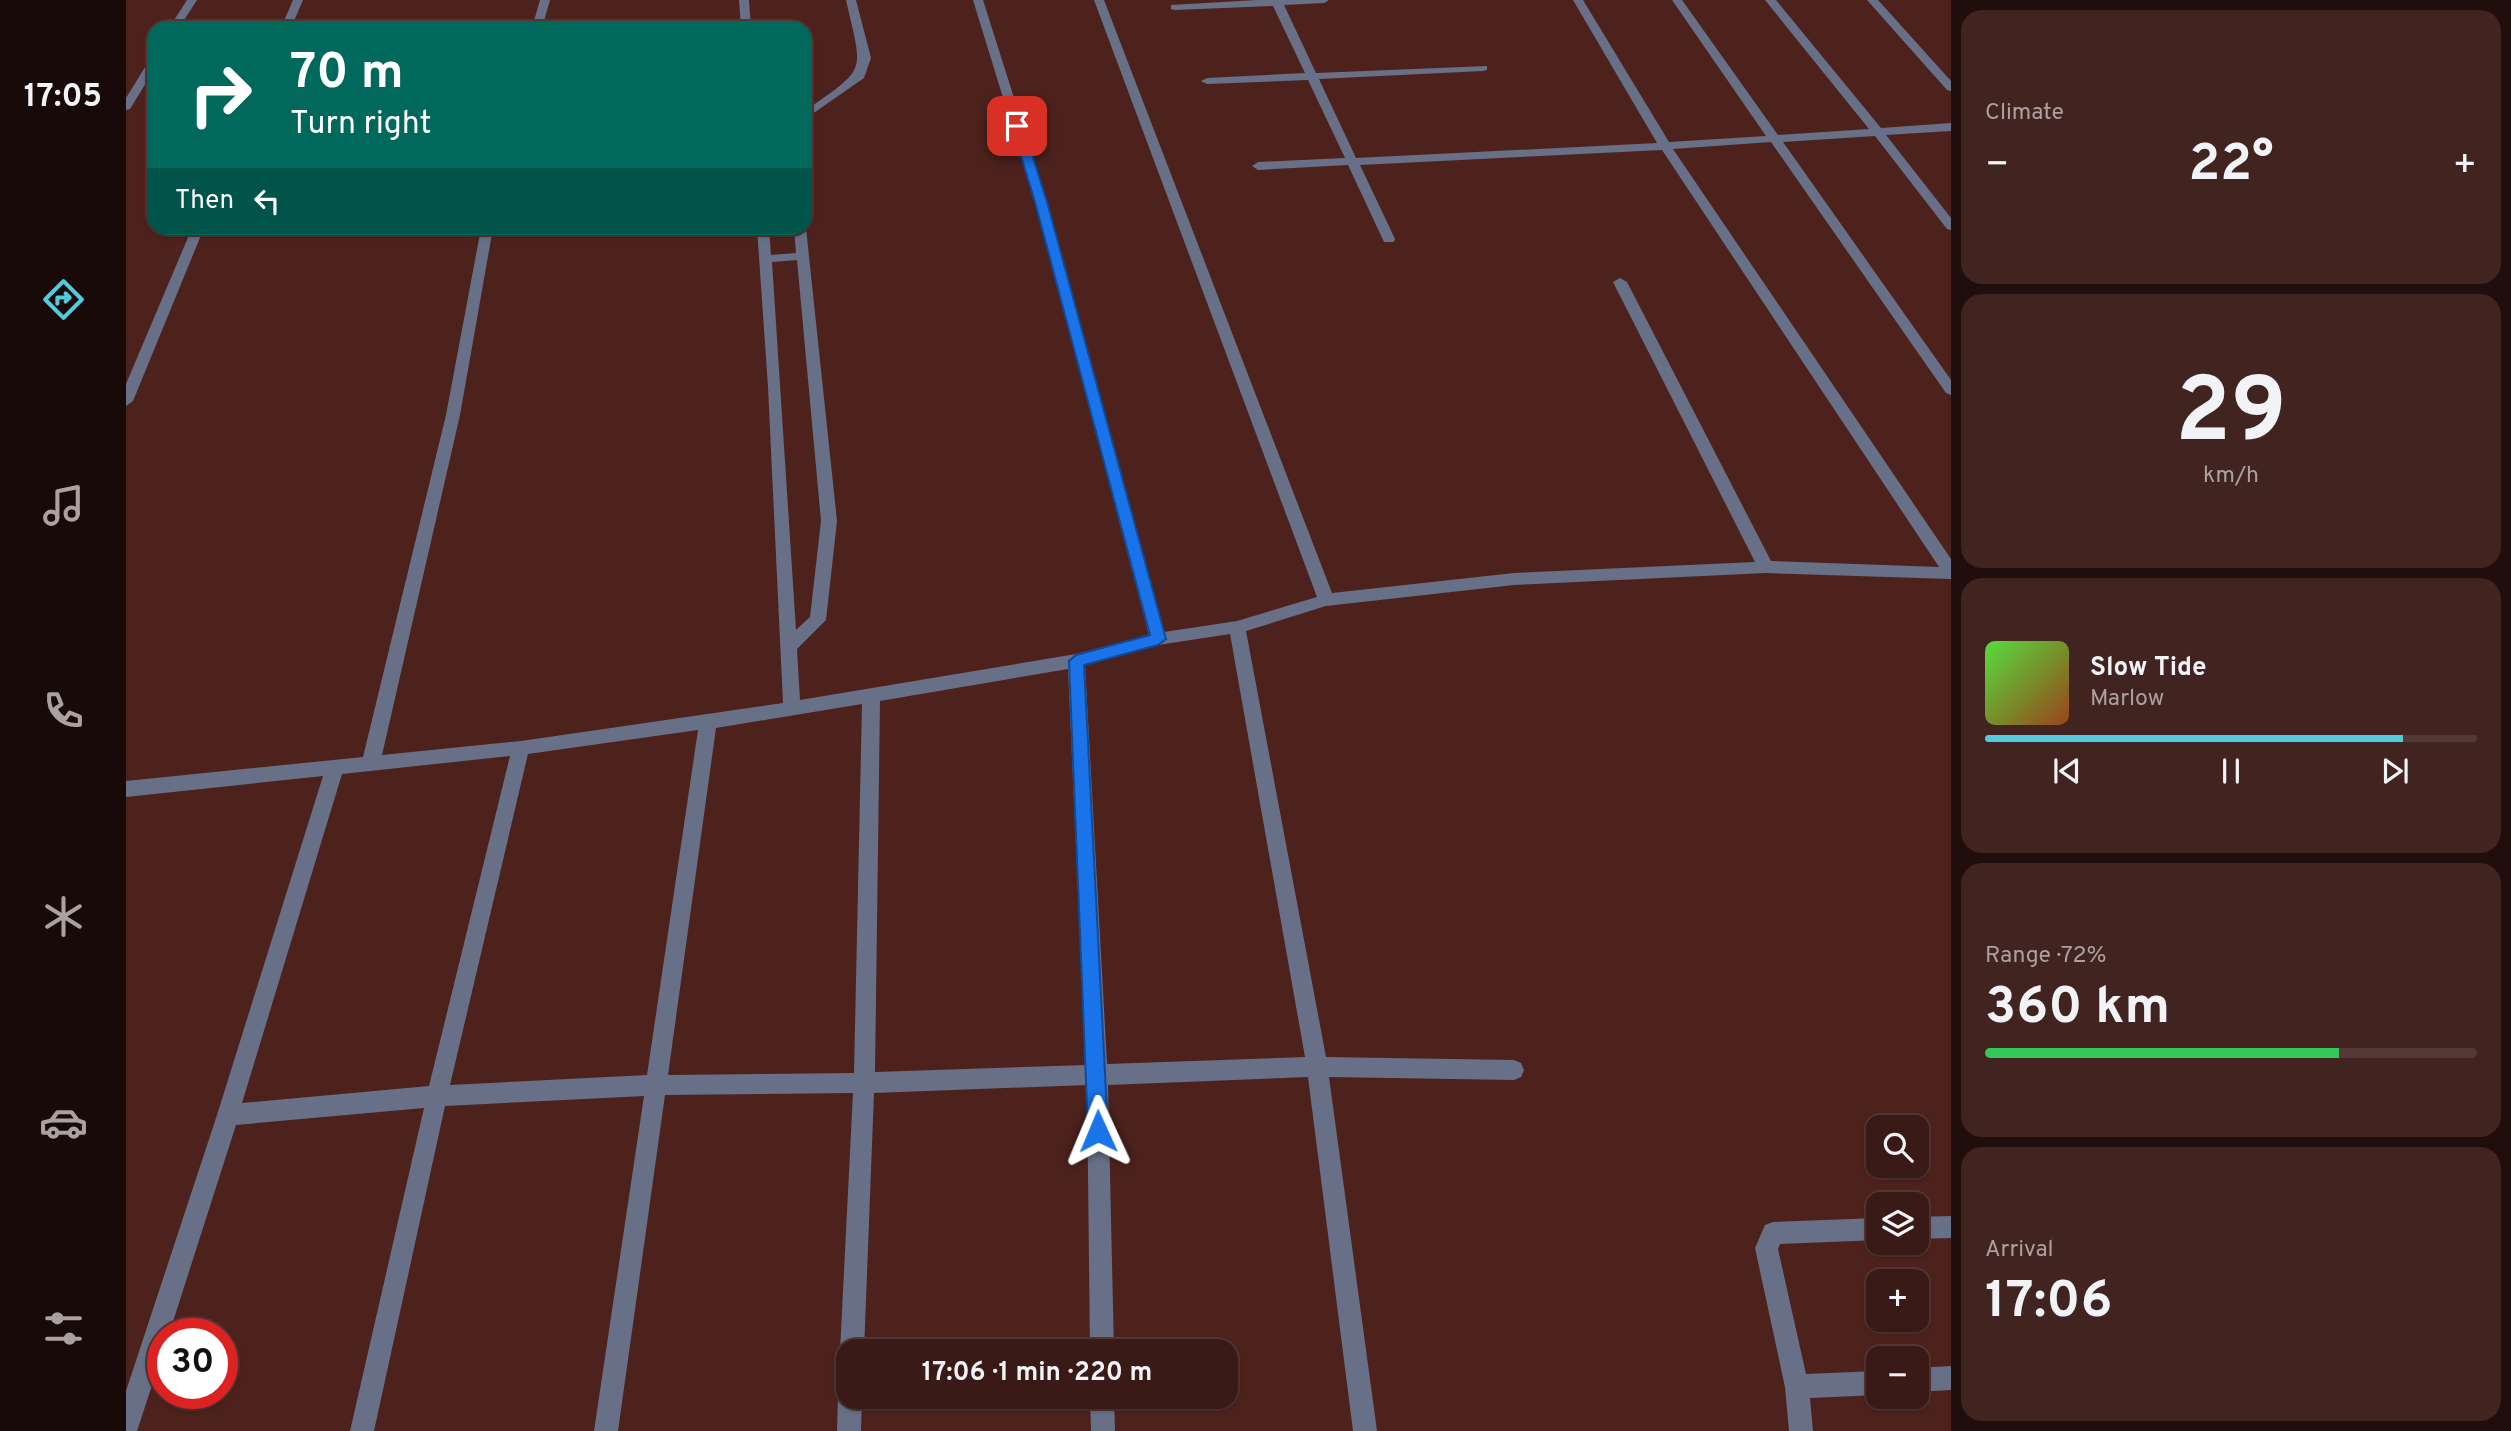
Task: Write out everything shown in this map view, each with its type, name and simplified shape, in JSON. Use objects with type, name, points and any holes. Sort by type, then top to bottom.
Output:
[{"type":"street","points":[[178,21],[192,0]]},
{"type":"street","points":[[289,21],[298,0]]},
{"type":"street","points":[[539,21],[545,0]]},
{"type":"street","points":[[744,0],[746,21]]},
{"type":"street","points":[[812,111],[858,78],[865,58],[850,0]]},
{"type":"street","points":[[978,0],[1041,202],[1158,639]]},
{"type":"street","points":[[1099,0],[1326,600]]},
{"type":"street","points":[[1175,7],[1324,0]]},
{"type":"street","points":[[1578,0],[1665,146],[1951,573]]},
{"type":"street","points":[[1677,0],[1951,390]]},
{"type":"street","points":[[1770,0],[1951,226]]},
{"type":"street","points":[[1872,0],[1951,88]]},
{"type":"street","points":[[1277,1],[1389,239]]},
{"type":"street","points":[[1207,81],[1483,68]]},
{"type":"street","points":[[126,107],[147,72]]},
{"type":"street","points":[[1258,166],[1665,146],[1951,127]]},
{"type":"street","points":[[126,401],[195,235]]},
{"type":"street","points":[[371,762],[453,415],[486,235]]},
{"type":"street","points":[[763,235],[792,708]]},
{"type":"street","points":[[789,647],[818,620],[829,521],[801,235]]},
{"type":"street","points":[[765,259],[803,256]]},
{"type":"street","points":[[1620,282],[1766,566]]},
{"type":"street","points":[[126,789],[521,748],[871,696],[1076,661],[1158,639],[1237,627],[1326,600],[1514,579],[1766,566],[1951,573]]},
{"type":"street","points":[[1237,627],[1317,1067],[1365,1431]]},
{"type":"street","points":[[1076,661],[1097,1076],[1101,1339]]},
{"type":"street","points":[[853,1339],[864,1083],[871,696]]},
{"type":"street","points":[[606,1431],[708,721]]},
{"type":"street","points":[[362,1431],[437,1096],[521,748]]},
{"type":"street","points":[[126,1428],[228,1115],[335,767]]},
{"type":"street","points":[[228,1115],[437,1096],[656,1085],[864,1083],[1317,1067],[1514,1070]]},
{"type":"street","points":[[1929,1228],[1951,1227]]},
{"type":"street","points":[[1801,1431],[1797,1387],[1766,1248],[1773,1233],[1866,1229]]},
{"type":"street","points":[[1929,1379],[1951,1378]]},
{"type":"street","points":[[1797,1387],[1866,1384]]},
{"type":"street","points":[[849,1431],[850,1409]]},
{"type":"street","points":[[1102,1409],[1103,1431]]},
{"type":"route","points":[[1017,126],[1041,202],[1158,639],[1076,661],[1098,1131]]}]
